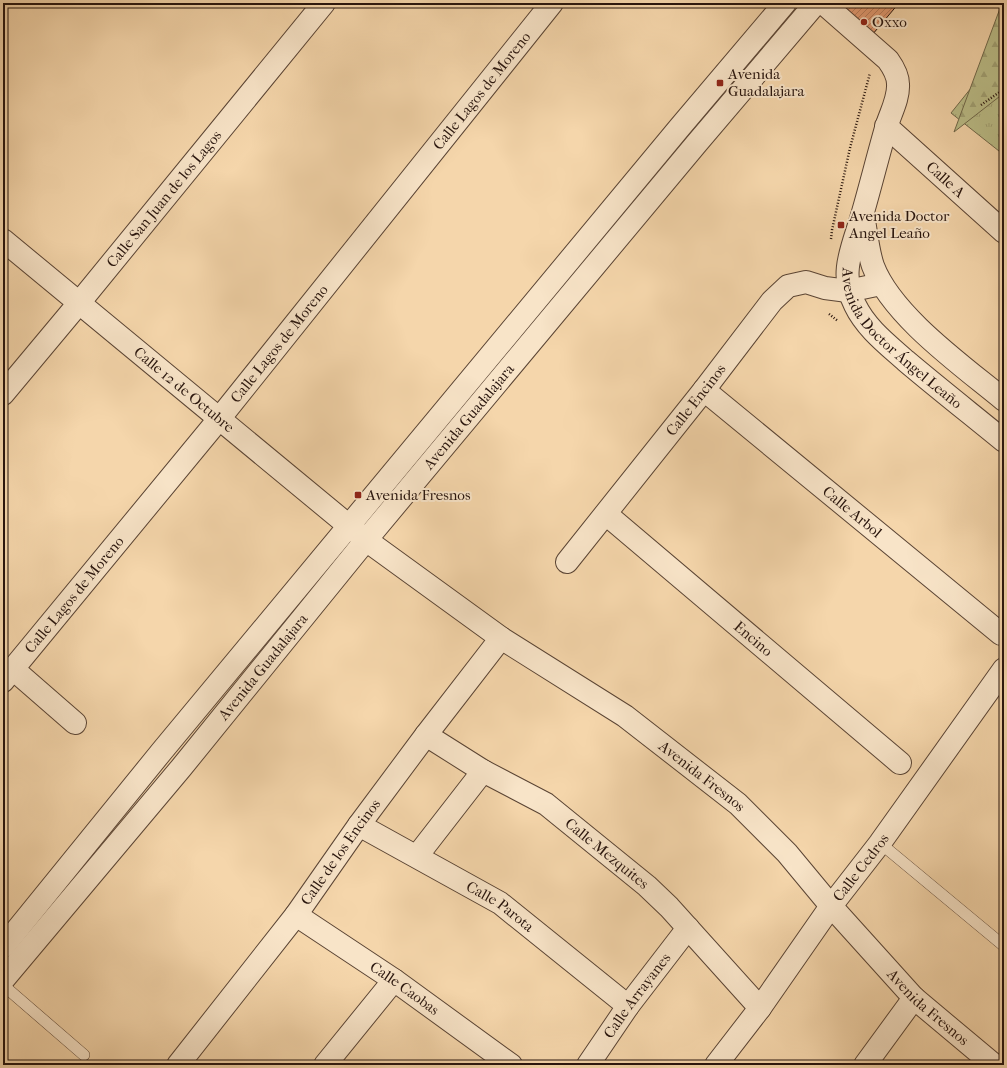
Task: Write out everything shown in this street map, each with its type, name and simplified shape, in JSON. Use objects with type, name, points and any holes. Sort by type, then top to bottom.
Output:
[{"type":"street","name":"Calle San Juan de los Lagos","points":[[3,394],[324,3]]},
{"type":"street","name":"Calle Lagos de Moreno","points":[[8,675],[219,419],[552,3]]},
{"type":"street","name":"Avenida Guadalajara","points":[[3,980],[182,768],[358,533],[680,127],[785,3]]},
{"type":"street","name":"Avenida Guadalajara","points":[[3,946],[162,751],[358,533],[697,143],[816,3]]},
{"type":"street","name":"Avenida Doctor Ángel Leaño","points":[[823,3],[888,60],[893,67],[898,82],[898,91],[886,126],[863,214],[849,258],[848,291],[856,307],[867,323],[883,341],[1004,441]]},
{"type":"street","name":"Calle A","points":[[886,126],[1003,230]]},
{"type":"street","points":[[680,127],[697,143]]},
{"type":"street","name":"Avenida Doctor Ángel Leaño","points":[[863,214],[872,264],[881,284],[904,313],[940,347],[1004,400]]},
{"type":"street","name":"Calle 12 de Octubre","points":[[3,240],[358,533]]},
{"type":"street","name":"Calle Encinos","points":[[567,562],[772,302],[788,286],[806,282],[825,288],[848,291],[881,284]]},
{"type":"street","name":"Calle Arbol","points":[[704,390],[1001,634]]},
{"type":"street","name":"Encino","points":[[606,514],[900,763]]},
{"type":"street","name":"Avenida Fresnos","points":[[358,533],[501,638],[625,716],[738,804],[787,853],[831,906],[914,998],[994,1065]]},
{"type":"street","name":"Calle de los Encinos","points":[[178,1065],[296,915],[359,825],[426,734],[501,638]]},
{"type":"street","name":"Calle Cedros","points":[[716,1065],[760,1008],[831,906],[880,843],[1004,669]]},
{"type":"street","points":[[8,675],[75,723]]},
{"type":"street","name":"Calle Mezquites","points":[[426,734],[483,771],[546,804],[647,886],[688,928],[760,1008]]},
{"type":"street","points":[[417,856],[483,771]]},
{"type":"street","name":"Calle Parota","points":[[359,825],[500,903],[628,1006]]},
{"type":"street","name":"Calle Caobas","points":[[296,915],[394,980],[511,1065]]},
{"type":"street","name":"Calle Arrayanes","points":[[588,1065],[628,1006],[688,928]]},
{"type":"street","points":[[330,1063],[394,980]]},
{"type":"street","points":[[865,1065],[914,998]]},
{"type":"lane","points":[[880,843],[1004,946]]},
{"type":"lane","points":[[3,985],[84,1055]]},
{"type":"path","points":[[831,243],[832,230],[850,148],[871,70]]},
{"type":"path","points":[[981,105],[1004,89]]},
{"type":"green space","points":[[1002,3],[1004,3],[1004,93],[954,132]]},
{"type":"green space","points":[[1004,47],[1004,155],[951,113]]},
{"type":"building","name":"Oxxo","points":[[823,3],[899,3],[867,41]]},
{"type":"place","name":"Oxxo","points":[[864,22]]},
{"type":"place","name":"Avenida Guadalajara","points":[[720,83]]},
{"type":"place","name":"Avenida Doctor Angel Leaño","points":[[841,225]]},
{"type":"place","name":"Avenida Fresnos","points":[[358,495]]}]
